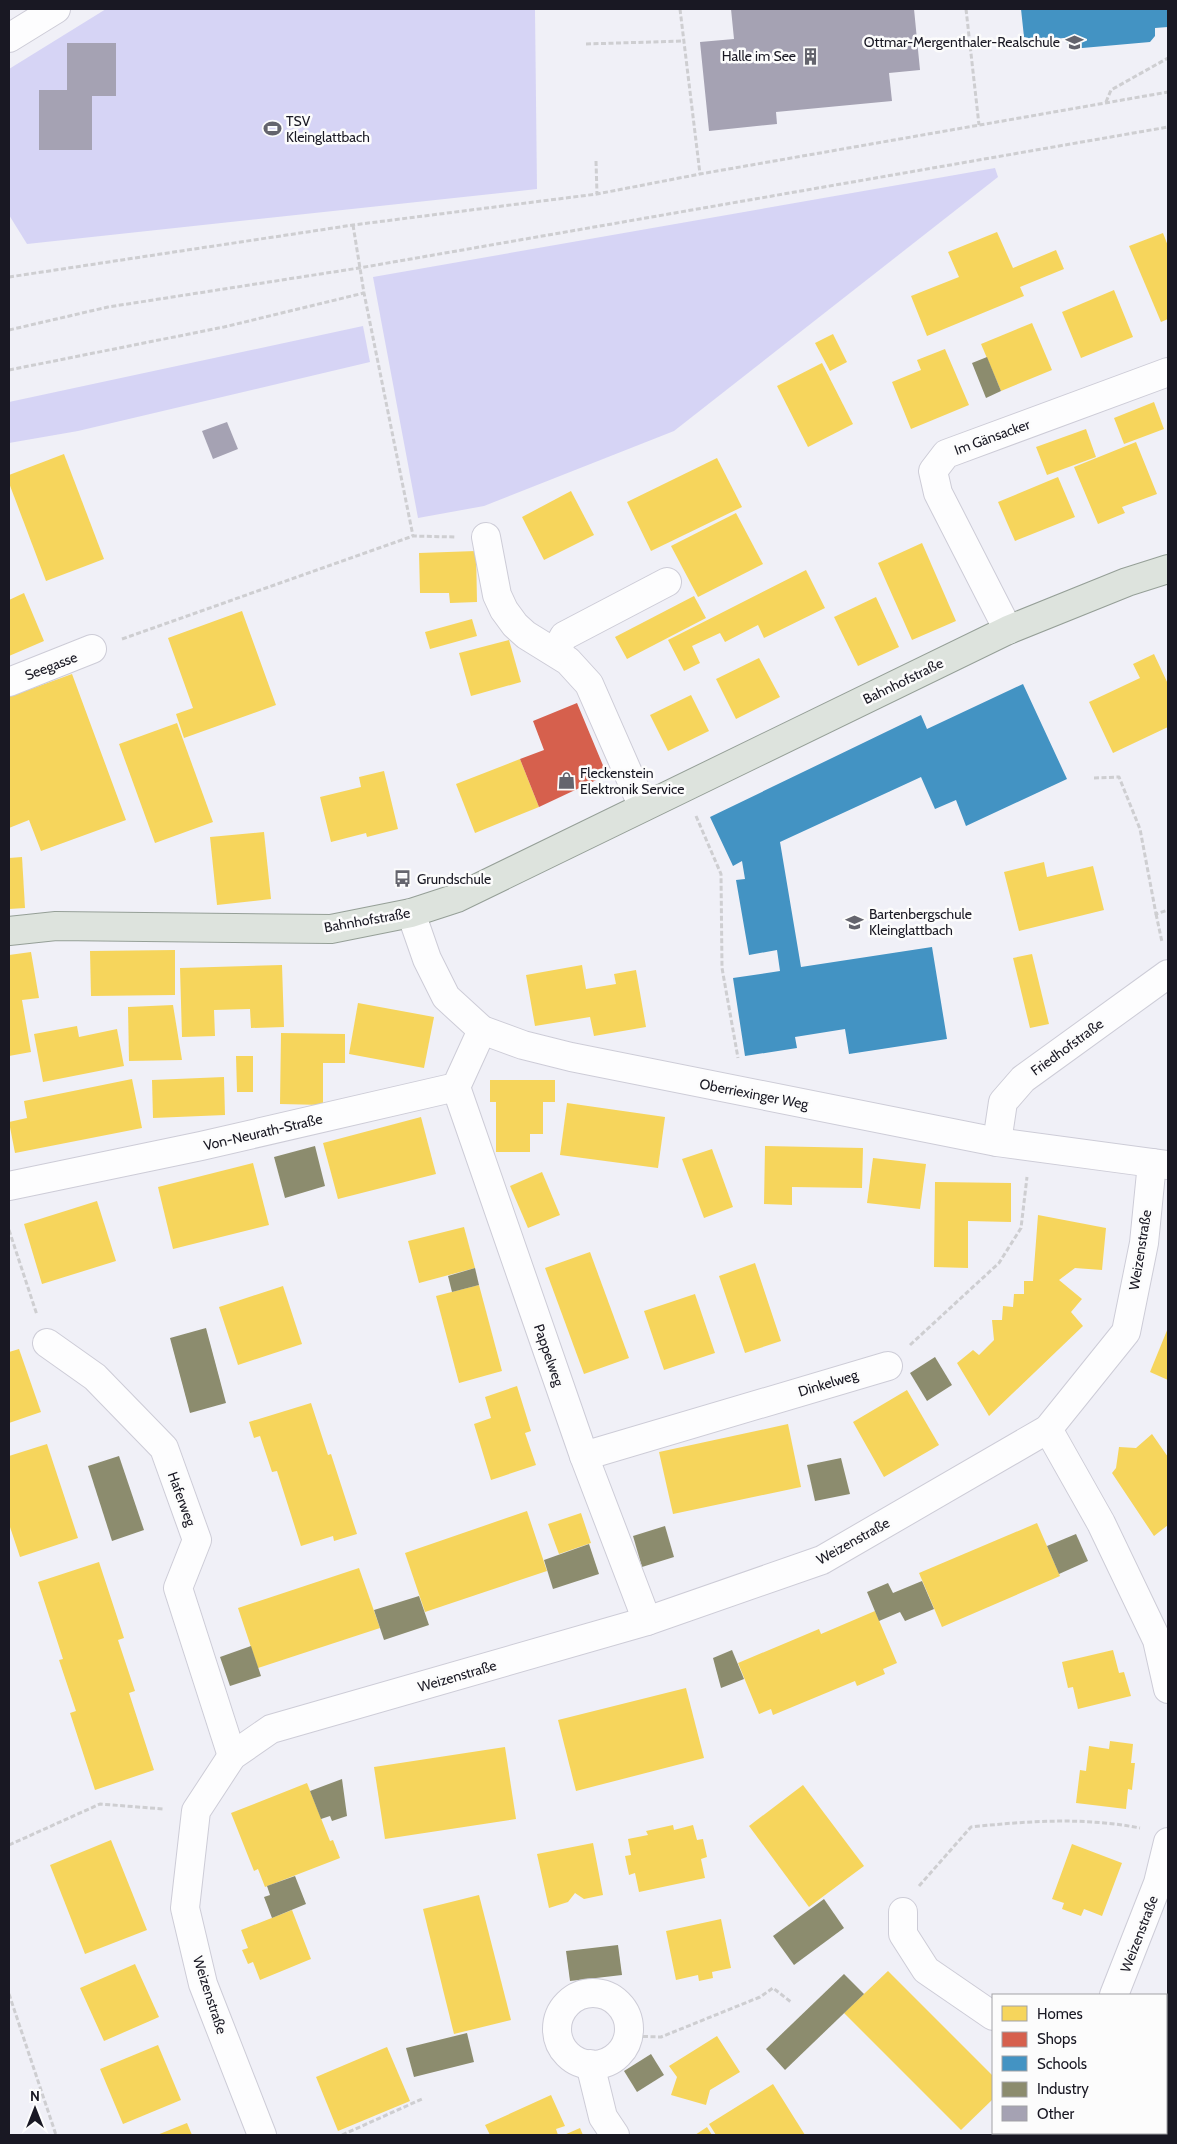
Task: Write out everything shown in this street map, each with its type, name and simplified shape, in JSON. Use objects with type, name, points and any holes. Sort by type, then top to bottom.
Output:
[{"type":"main road","name":"Bahnhofstraße","points":[[9,931],[56,926],[331,929],[411,913],[456,898],[1008,630],[1127,582],[1168,569]]},
{"type":"street","points":[[9,38],[56,9]]},
{"type":"street","name":"Im Gänsacker","points":[[1008,630],[938,493],[933,471],[946,454],[1168,372]]},
{"type":"street","points":[[486,537],[496,594],[504,610],[515,625],[526,635],[568,661],[589,684],[643,807]]},
{"type":"street","points":[[555,652],[564,636],[667,582]]},
{"type":"street","name":"Seegasse","points":[[9,682],[92,649]]},
{"type":"street","name":"Oberriexinger Weg","points":[[411,913],[427,960],[446,997],[482,1030],[523,1045],[738,1091],[998,1142],[1160,1164]]},
{"type":"street","name":"Friedhofstraße","points":[[998,1142],[1003,1102],[1023,1079],[1168,974]]},
{"type":"street","points":[[456,1088],[482,1030]]},
{"type":"street","name":"Von-Neurath-Straße","points":[[9,1186],[192,1148],[456,1088]]},
{"type":"street","name":"Pappelweg","points":[[456,1088],[584,1456],[647,1621]]},
{"type":"street","name":"Weizenstraße","points":[[262,2135],[203,1984],[186,1908],[196,1811],[232,1756],[270,1729],[647,1621],[822,1560],[1048,1429],[1126,1332],[1160,1164]]},
{"type":"street","name":"Haferweg","points":[[47,1343],[95,1377],[164,1448],[197,1540],[178,1588],[232,1756]]},
{"type":"street","name":"Dinkelweg","points":[[584,1456],[888,1366]]},
{"type":"street","points":[[1048,1429],[1101,1523],[1157,1640],[1168,1689]]},
{"type":"street","name":"Weizenstraße","points":[[1114,1994],[1158,1883],[1168,1842]]},
{"type":"street","points":[[903,1912],[903,1934],[926,1970],[992,2015]]},
{"type":"street","points":[[597,1993],[609,1997],[618,2003],[625,2012],[628,2036],[625,2046],[610,2060],[600,2064],[590,2064],[571,2057],[564,2050],[558,2039],[557,2027],[559,2016],[565,2006],[575,1998],[597,1993]]},
{"type":"street","points":[[590,2064],[603,2117],[614,2135]]},
{"type":"path","points":[[680,9],[700,174]]},
{"type":"path","points":[[966,9],[979,125]]},
{"type":"path","points":[[586,44],[684,41]]},
{"type":"path","points":[[1106,102],[1111,90],[1168,58]]},
{"type":"path","points":[[9,277],[353,225],[597,194],[700,174],[1168,92]]},
{"type":"path","points":[[9,330],[108,307],[360,268],[1168,127]]},
{"type":"path","points":[[596,161],[597,194]]},
{"type":"path","points":[[353,225],[364,293],[413,536]]},
{"type":"path","points":[[9,370],[224,327],[364,293]]},
{"type":"path","points":[[92,649],[413,536],[457,536]]},
{"type":"path","points":[[1094,778],[1119,777],[1140,829],[1160,933]]},
{"type":"path","points":[[696,816],[721,874],[722,968],[741,1072],[738,1091]]},
{"type":"path","points":[[1156,914],[1168,910]]},
{"type":"path","points":[[888,1366],[999,1262],[1021,1228],[1030,1146]]},
{"type":"path","points":[[9,1230],[47,1343]]},
{"type":"path","points":[[9,1845],[100,1804],[196,1811]]},
{"type":"path","points":[[903,1912],[916,1889],[971,1827],[1037,1820],[1108,1822],[1143,1829]]},
{"type":"path","points":[[628,2036],[661,2037],[760,1997],[773,1988],[791,2002]]},
{"type":"path","points":[[9,1994],[56,2135]]},
{"type":"path","points":[[342,2135],[422,2099]]},
{"type":"shaded area","name":"TSV Kleinglattbach","points":[[106,9],[535,9],[537,189],[27,244],[9,215],[9,69]]},
{"type":"shaded area","points":[[995,168],[998,177],[674,431],[484,506],[418,518],[373,277]]},
{"type":"shaded area","points":[[363,326],[370,362],[78,431],[9,443],[9,402]]},
{"type":"building: Homes","points":[[997,232],[1013,268],[1056,250],[1064,269],[1020,287],[1024,296],[927,336],[911,296],[959,277],[948,252]]},
{"type":"building: Homes","points":[[1163,233],[1168,246],[1168,319],[1161,322],[1129,246]]},
{"type":"building: Homes","points":[[1114,290],[1133,337],[1081,358],[1062,312]]},
{"type":"building: Homes","points":[[1032,323],[1052,370],[1001,391],[981,344]]},
{"type":"building: Homes","points":[[833,334],[847,362],[830,371],[815,343]]},
{"type":"building: Homes","points":[[945,349],[969,405],[911,429],[892,382],[921,370],[917,360]]},
{"type":"building: Homes","points":[[822,363],[853,424],[808,447],[777,386]]},
{"type":"building: Homes","points":[[1154,402],[1164,429],[1124,444],[1114,418]]},
{"type":"building: Homes","points":[[1086,429],[1096,457],[1047,475],[1036,447]]},
{"type":"building: Homes","points":[[1136,442],[1157,494],[1122,507],[1125,513],[1098,524],[1074,467]]},
{"type":"building: Homes","points":[[64,454],[104,559],[46,581],[9,483],[9,475]]},
{"type":"building: Homes","points":[[717,458],[742,507],[651,551],[627,502]]},
{"type":"building: Homes","points":[[1058,477],[1075,517],[1015,541],[998,502]]},
{"type":"building: Homes","points":[[571,491],[594,535],[544,560],[522,517]]},
{"type":"building: Homes","points":[[736,513],[763,564],[698,597],[671,546]]},
{"type":"building: Homes","points":[[922,543],[956,621],[912,640],[878,563]]},
{"type":"building: Homes","points":[[476,551],[477,602],[450,603],[449,593],[420,593],[419,553]]},
{"type":"building: Homes","points":[[806,570],[825,608],[764,638],[758,625],[725,642],[720,633],[692,646],[700,663],[684,671],[668,640]]},
{"type":"building: Homes","points":[[24,593],[44,641],[9,656],[9,600]]},
{"type":"building: Homes","points":[[694,596],[706,618],[627,659],[615,637]]},
{"type":"building: Homes","points":[[876,597],[899,647],[858,666],[834,617]]},
{"type":"building: Homes","points":[[242,611],[276,705],[184,738],[176,714],[193,708],[168,638]]},
{"type":"building: Homes","points":[[472,619],[477,636],[430,649],[425,632]]},
{"type":"building: Homes","points":[[509,640],[521,682],[471,696],[459,653]]},
{"type":"building: Homes","points":[[1154,654],[1168,684],[1168,727],[1113,753],[1089,702],[1140,678],[1133,664]]},
{"type":"building: Homes","points":[[759,658],[780,697],[736,719],[716,679]]},
{"type":"building: Homes","points":[[72,674],[126,820],[41,851],[29,820],[9,828],[9,697]]},
{"type":"building: Homes","points":[[691,695],[709,731],[668,751],[650,715]]},
{"type":"building: Homes","points":[[177,723],[213,822],[155,843],[119,744]]},
{"type":"building: Homes","points":[[520,759],[539,807],[475,833],[456,784]]},
{"type":"building: Homes","points":[[384,771],[398,829],[367,837],[366,833],[331,842],[320,797],[361,787],[359,777]]},
{"type":"building: Homes","points":[[264,832],[271,899],[217,905],[210,837]]},
{"type":"building: Homes","points":[[22,857],[25,908],[9,909],[9,858]]},
{"type":"building: Homes","points":[[1044,862],[1047,877],[1093,866],[1104,910],[1019,931],[1004,872]]},
{"type":"building: Homes","points":[[175,950],[175,995],[91,996],[90,951]]},
{"type":"building: Homes","points":[[31,952],[39,998],[22,1000],[31,1052],[9,1056],[9,955]]},
{"type":"building: Homes","points":[[1032,954],[1049,1024],[1030,1028],[1013,958]]},
{"type":"building: Homes","points":[[282,965],[284,1027],[251,1028],[250,1009],[214,1010],[215,1036],[182,1037],[180,968]]},
{"type":"building: Homes","points":[[582,965],[586,989],[616,984],[614,974],[636,970],[646,1027],[594,1036],[590,1017],[535,1026],[526,975]]},
{"type":"building: Homes","points":[[358,1003],[434,1017],[424,1068],[349,1054]]},
{"type":"building: Homes","points":[[173,1005],[182,1060],[129,1061],[128,1007]]},
{"type":"building: Homes","points":[[77,1026],[79,1037],[117,1029],[124,1066],[43,1082],[34,1034]]},
{"type":"building: Homes","points":[[281,1033],[345,1034],[345,1063],[323,1063],[323,1105],[280,1104]]},
{"type":"building: Homes","points":[[236,1056],[253,1056],[253,1092],[237,1092]]},
{"type":"building: Homes","points":[[224,1077],[225,1115],[153,1118],[152,1080]]},
{"type":"building: Homes","points":[[132,1079],[142,1128],[15,1153],[9,1122],[27,1118],[24,1101]]},
{"type":"building: Homes","points":[[490,1080],[555,1080],[555,1102],[543,1102],[543,1134],[530,1134],[530,1152],[496,1152],[496,1102],[490,1102]]},
{"type":"building: Homes","points":[[567,1103],[665,1117],[658,1168],[560,1155]]},
{"type":"building: Homes","points":[[421,1117],[436,1174],[338,1199],[323,1143]]},
{"type":"building: Homes","points":[[765,1146],[863,1148],[862,1188],[792,1187],[792,1205],[764,1204]]},
{"type":"building: Homes","points":[[712,1149],[733,1207],[704,1218],[682,1159]]},
{"type":"building: Homes","points":[[873,1158],[926,1164],[920,1209],[867,1203]]},
{"type":"building: Homes","points":[[253,1163],[269,1225],[173,1249],[158,1187]]},
{"type":"building: Homes","points":[[542,1172],[560,1215],[528,1228],[510,1186]]},
{"type":"building: Homes","points":[[935,1182],[1011,1183],[1011,1222],[968,1221],[968,1268],[934,1267]]},
{"type":"building: Homes","points":[[97,1201],[116,1261],[42,1284],[24,1224]]},
{"type":"building: Homes","points":[[1038,1215],[1106,1228],[1102,1270],[1075,1268],[1059,1280],[1082,1299],[1071,1312],[1083,1326],[989,1416],[957,1363],[973,1350],[979,1355],[994,1340],[992,1320],[1002,1320],[1003,1306],[1013,1307],[1014,1294],[1024,1294],[1024,1281],[1033,1281]]},
{"type":"building: Homes","points":[[464,1227],[475,1268],[419,1283],[408,1241]]},
{"type":"building: Homes","points":[[590,1252],[629,1358],[584,1374],[545,1268]]},
{"type":"building: Homes","points":[[755,1263],[781,1341],[745,1353],[719,1276]]},
{"type":"building: Homes","points":[[479,1285],[502,1371],[459,1383],[436,1296]]},
{"type":"building: Homes","points":[[283,1286],[302,1344],[238,1365],[219,1307]]},
{"type":"building: Homes","points":[[695,1294],[715,1353],[664,1370],[644,1311]]},
{"type":"building: Homes","points":[[1168,1328],[1168,1380],[1150,1372]]},
{"type":"building: Homes","points":[[19,1349],[41,1412],[9,1423],[9,1352]]},
{"type":"building: Homes","points":[[517,1386],[531,1431],[525,1433],[536,1465],[491,1480],[474,1424],[491,1418],[485,1397]]},
{"type":"building: Homes","points":[[907,1390],[939,1445],[884,1477],[853,1422]]},
{"type":"building: Homes","points":[[311,1403],[328,1455],[331,1454],[357,1534],[334,1541],[333,1536],[301,1546],[277,1471],[272,1472],[260,1436],[254,1438],[249,1422]]},
{"type":"building: Homes","points":[[788,1424],[801,1487],[673,1514],[659,1452]]},
{"type":"building: Homes","points":[[1152,1434],[1168,1457],[1168,1525],[1154,1536],[1112,1473],[1116,1468],[1119,1447],[1136,1448]]},
{"type":"building: Homes","points":[[47,1444],[78,1538],[20,1557],[9,1524],[9,1456]]},
{"type":"building: Homes","points":[[527,1511],[547,1571],[425,1612],[405,1553]]},
{"type":"building: Homes","points":[[581,1513],[591,1543],[559,1554],[548,1524]]},
{"type":"building: Homes","points":[[1037,1523],[1060,1576],[942,1627],[919,1573]]},
{"type":"building: Homes","points":[[99,1562],[124,1638],[118,1640],[135,1691],[129,1693],[154,1770],[95,1790],[70,1713],[76,1711],[59,1660],[63,1659],[38,1582]]},
{"type":"building: Homes","points":[[359,1568],[380,1628],[258,1668],[238,1608]]},
{"type":"building: Homes","points":[[875,1611],[897,1663],[883,1669],[885,1674],[857,1686],[855,1681],[773,1715],[771,1709],[759,1714],[738,1663],[819,1629],[821,1634]]},
{"type":"building: Homes","points":[[1113,1650],[1119,1673],[1124,1672],[1131,1696],[1078,1709],[1073,1687],[1068,1688],[1062,1662]]},
{"type":"building: Homes","points":[[686,1688],[704,1758],[576,1791],[558,1720]]},
{"type":"building: Homes","points":[[1110,1741],[1133,1744],[1131,1763],[1135,1763],[1132,1790],[1128,1789],[1126,1809],[1076,1803],[1080,1770],[1086,1771],[1089,1746],[1109,1749]]},
{"type":"building: Homes","points":[[505,1747],[516,1819],[385,1839],[374,1767]]},
{"type":"building: Homes","points":[[307,1783],[330,1841],[333,1840],[340,1858],[265,1887],[258,1869],[254,1871],[231,1813]]},
{"type":"building: Homes","points":[[803,1785],[864,1866],[809,1907],[749,1826]]},
{"type":"building: Homes","points":[[673,1825],[674,1830],[693,1825],[697,1840],[703,1839],[707,1857],[701,1859],[705,1878],[639,1892],[635,1873],[629,1875],[625,1856],[631,1855],[628,1839],[648,1835],[646,1831]]},
{"type":"building: Homes","points":[[111,1840],[147,1930],[85,1954],[50,1865]]},
{"type":"building: Homes","points":[[593,1843],[603,1895],[584,1899],[575,1893],[568,1902],[549,1908],[537,1854]]},
{"type":"building: Homes","points":[[1072,1844],[1122,1863],[1102,1916],[1084,1909],[1081,1916],[1062,1909],[1064,1903],[1052,1899]]},
{"type":"building: Homes","points":[[479,1895],[511,2020],[454,2034],[423,1909]]},
{"type":"building: Homes","points":[[292,1910],[311,1959],[260,1980],[253,1962],[248,1964],[242,1950],[248,1948],[241,1930]]},
{"type":"building: Homes","points":[[721,1919],[731,1968],[712,1972],[713,1978],[699,1981],[698,1975],[676,1980],[666,1931]]},
{"type":"building: Homes","points":[[135,1964],[159,2017],[104,2041],[80,1988]]},
{"type":"building: Homes","points":[[888,1971],[992,2075],[992,2100],[961,2130],[844,2013]]},
{"type":"building: Homes","points":[[1167,2006],[1168,2007],[1167,2068]]},
{"type":"building: Homes","points":[[717,2036],[740,2072],[710,2090],[706,2105],[671,2095],[677,2077],[669,2066]]},
{"type":"building: Homes","points":[[158,2045],[181,2100],[123,2124],[100,2069]]},
{"type":"building: Homes","points":[[387,2047],[410,2101],[338,2131],[316,2077]]},
{"type":"building: Homes","points":[[773,2084],[805,2135],[716,2135],[709,2124]]},
{"type":"building: Homes","points":[[551,2095],[565,2126],[556,2129],[558,2135],[490,2135],[485,2125]]},
{"type":"building: Homes","points":[[187,2123],[192,2135],[157,2135]]},
{"type":"building: Homes","points":[[707,2127],[712,2135],[695,2135]]},
{"type":"building: Homes","points":[[1168,2127],[1168,2135],[1089,2135],[1167,2134]]},
{"type":"building: Homes","points":[[580,2128],[583,2135],[564,2135]]},
{"type":"building: Shops","points":[[577,703],[607,775],[539,807],[520,759],[544,750],[533,721]]},
{"type":"building: Schools","points":[[1021,9],[1168,9],[1168,27],[1155,28],[1155,36],[1150,42],[1071,49],[1064,38],[1034,41],[1024,37]]},
{"type":"building: Schools","points":[[1023,684],[1067,779],[966,826],[956,800],[935,809],[921,777],[780,842],[801,967],[932,947],[947,1039],[849,1054],[845,1029],[795,1037],[797,1048],[745,1056],[733,978],[780,971],[777,950],[749,955],[736,880],[745,879],[742,861],[733,866],[710,817],[921,715],[927,729]]},
{"type":"building: Industry","points":[[987,357],[1001,391],[986,398],[972,363]]},
{"type":"building: Industry","points":[[315,1146],[325,1186],[285,1198],[274,1157]]},
{"type":"building: Industry","points":[[475,1268],[479,1285],[452,1292],[448,1276]]},
{"type":"building: Industry","points":[[206,1328],[226,1403],[190,1413],[170,1338]]},
{"type":"building: Industry","points":[[935,1357],[952,1385],[927,1401],[910,1373]]},
{"type":"building: Industry","points":[[119,1456],[144,1530],[112,1541],[88,1466]]},
{"type":"building: Industry","points":[[841,1458],[850,1494],[815,1501],[807,1465]]},
{"type":"building: Industry","points":[[665,1526],[674,1557],[642,1567],[633,1536]]},
{"type":"building: Industry","points":[[1076,1534],[1088,1561],[1059,1574],[1047,1546]]},
{"type":"building: Industry","points":[[589,1544],[599,1574],[553,1589],[544,1560]]},
{"type":"building: Industry","points":[[922,1581],[934,1609],[905,1621],[900,1612],[879,1621],[867,1592],[888,1583],[893,1593]]},
{"type":"building: Industry","points":[[419,1596],[429,1625],[384,1640],[374,1610]]},
{"type":"building: Industry","points":[[251,1646],[261,1676],[230,1686],[220,1657]]},
{"type":"building: Industry","points":[[732,1650],[744,1679],[721,1688],[713,1658]]},
{"type":"building: Industry","points":[[342,1779],[347,1816],[332,1821],[330,1816],[321,1819],[310,1791]]},
{"type":"building: Industry","points":[[295,1876],[306,1904],[272,1918],[264,1897],[270,1895],[267,1886]]},
{"type":"building: Industry","points":[[824,1899],[844,1928],[794,1965],[773,1936]]},
{"type":"building: Industry","points":[[618,1945],[622,1975],[570,1981],[566,1951]]},
{"type":"building: Industry","points":[[844,1974],[864,1994],[785,2070],[766,2049]]},
{"type":"building: Industry","points":[[467,2033],[474,2062],[414,2077],[406,2048]]},
{"type":"building: Industry","points":[[651,2054],[664,2075],[637,2092],[624,2071]]},
{"type":"building: Other","name":"Halle im See","points":[[731,9],[914,9],[920,70],[889,73],[892,101],[776,112],[777,124],[709,131],[700,42],[734,39]]},
{"type":"building: Other","points":[[67,43],[116,43],[116,96],[92,96],[92,150],[39,150],[39,90],[67,90]]},
{"type":"building: Other","points":[[227,422],[238,449],[213,459],[202,431]]},
{"type":"place","name":"Ottmar-Mergenthaler-Realschule","points":[[1074,42]]},
{"type":"place","name":"Halle im See","points":[[810,56]]},
{"type":"place","name":"TSV Kleinglattbach","points":[[272,129]]},
{"type":"place","name":"Fleckenstein Elektronik Service","points":[[566,781]]},
{"type":"place","name":"Grundschule","points":[[403,879]]},
{"type":"place","name":"Bartenbergschule Kleinglattbach","points":[[855,922]]}]
